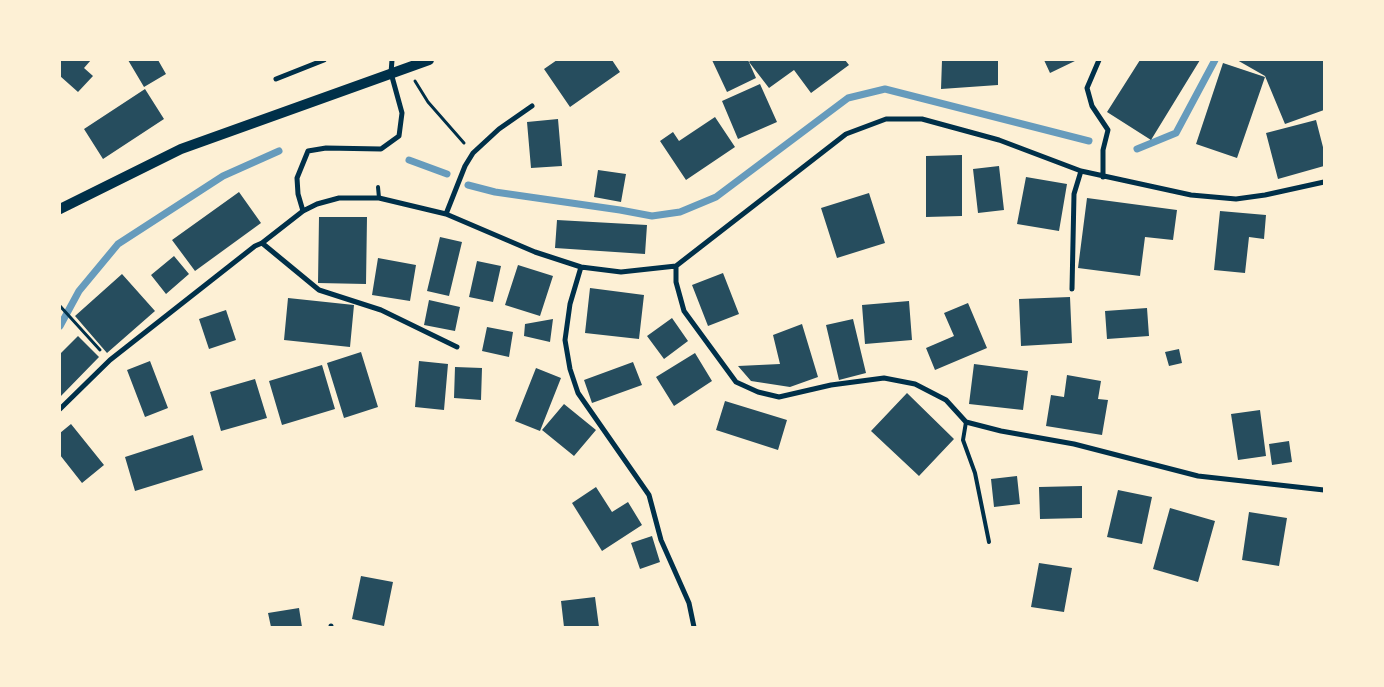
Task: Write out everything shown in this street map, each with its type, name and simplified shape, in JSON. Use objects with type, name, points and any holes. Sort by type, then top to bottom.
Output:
[{"type":"main road","points":[[60,209],[181,149],[429,60]]},
{"type":"street","points":[[276,80],[324,60]]},
{"type":"street","points":[[303,211],[298,194],[297,178],[308,151],[326,148],[381,149],[399,136],[402,113],[390,73],[392,60]]},
{"type":"street","points":[[1099,60],[1087,88],[1092,106],[1108,130],[1103,150],[1103,177]]},
{"type":"street","points":[[446,214],[465,166],[473,153],[499,129],[532,106]]},
{"type":"street","points":[[60,409],[110,360],[255,246],[262,243],[303,211],[317,204],[339,198],[379,198],[446,214],[535,252],[581,267],[621,272],[676,266],[846,134],[886,119],[922,119],[999,140],[1081,171],[1191,195],[1236,199],[1265,195],[1324,182]]},
{"type":"street","points":[[1072,289],[1074,194],[1081,171]]},
{"type":"street","points":[[262,243],[318,290],[381,310],[457,347]]},
{"type":"street","points":[[676,266],[676,282],[684,311],[736,382],[758,392],[779,397],[831,384],[884,378],[915,384],[946,400],[966,422],[1002,431],[1074,444],[1198,476],[1324,490]]},
{"type":"street","points":[[581,267],[570,304],[565,340],[570,369],[578,393],[649,495],[661,540],[689,603],[694,627]]},
{"type":"lane","points":[[378,187],[379,198]]},
{"type":"lane","points":[[966,422],[963,440],[975,473],[989,542]]},
{"type":"path","points":[[407,67],[428,102],[473,153]]},
{"type":"path","points":[[60,306],[89,340],[110,360]]},
{"type":"building","points":[[60,60],[91,60],[84,68],[93,76],[78,92],[60,76]]},
{"type":"building","points":[[128,60],[158,60],[166,74],[144,87]]},
{"type":"building","points":[[557,60],[612,60],[620,72],[570,107],[544,69]]},
{"type":"building","points":[[712,60],[748,60],[756,78],[727,92]]},
{"type":"building","points":[[751,60],[845,60],[849,65],[811,93],[794,70],[769,88],[749,62]]},
{"type":"building","points":[[942,60],[998,60],[998,85],[941,89]]},
{"type":"building","points":[[1044,60],[1077,60],[1050,73]]},
{"type":"building","points":[[1140,60],[1200,60],[1151,140],[1107,112]]},
{"type":"building","points":[[1237,60],[1324,60],[1324,110],[1285,124],[1265,76]]},
{"type":"building","points":[[1223,63],[1265,77],[1237,158],[1196,144]]},
{"type":"building","points":[[760,84],[777,122],[738,139],[722,101]]},
{"type":"building","points":[[145,89],[164,119],[103,159],[84,129]]},
{"type":"building","points":[[715,117],[735,147],[686,180],[660,141],[673,132],[679,141]]},
{"type":"building","points":[[558,119],[562,166],[531,168],[527,122]]},
{"type":"building","points":[[1316,120],[1324,151],[1324,166],[1278,179],[1266,133]]},
{"type":"building","points":[[962,155],[962,216],[926,217],[926,156]]},
{"type":"building","points":[[999,166],[1004,210],[978,213],[973,169]]},
{"type":"building","points":[[598,170],[626,174],[621,202],[594,197]]},
{"type":"building","points":[[1026,177],[1067,184],[1059,231],[1017,224]]},
{"type":"building","points":[[239,192],[261,223],[195,271],[172,240]]},
{"type":"building","points":[[869,193],[885,243],[837,258],[821,208]]},
{"type":"building","points":[[1087,198],[1177,210],[1173,240],[1145,237],[1140,276],[1078,268]]},
{"type":"building","points":[[1220,211],[1266,215],[1264,239],[1249,237],[1245,273],[1214,270]]},
{"type":"building","points":[[319,217],[367,217],[366,284],[318,283]]},
{"type":"building","points":[[557,220],[647,225],[645,254],[555,248]]},
{"type":"building","points":[[440,237],[462,242],[449,296],[427,291]]},
{"type":"building","points":[[174,256],[189,274],[166,294],[151,275]]},
{"type":"building","points":[[378,258],[416,265],[410,301],[372,295]]},
{"type":"building","points":[[477,261],[501,266],[493,302],[469,297]]},
{"type":"building","points":[[518,265],[553,276],[540,316],[505,305]]},
{"type":"building","points":[[723,273],[739,314],[708,326],[692,285]]},
{"type":"building","points":[[122,274],[155,311],[107,353],[75,316]]},
{"type":"building","points":[[590,288],[644,295],[639,339],[585,333]]},
{"type":"building","points":[[1070,297],[1072,343],[1021,346],[1019,299]]},
{"type":"building","points":[[288,298],[354,305],[350,347],[284,340]]},
{"type":"building","points":[[429,300],[460,307],[455,331],[424,325]]},
{"type":"building","points":[[909,301],[912,340],[865,344],[862,305]]},
{"type":"building","points":[[968,303],[987,348],[935,370],[926,348],[954,336],[944,313]]},
{"type":"building","points":[[1147,308],[1149,336],[1107,339],[1105,311]]},
{"type":"building","points":[[226,310],[236,340],[209,349],[199,319]]},
{"type":"building","points":[[672,318],[688,341],[664,359],[647,336]]},
{"type":"building","points":[[553,319],[550,342],[524,336],[525,324]]},
{"type":"building","points":[[853,319],[866,373],[839,380],[826,325]]},
{"type":"building","points":[[802,324],[818,377],[790,387],[751,381],[738,366],[780,364],[773,335]]},
{"type":"building","points":[[487,327],[513,332],[509,357],[482,351]]},
{"type":"building","points":[[78,336],[99,357],[60,397],[60,354]]},
{"type":"building","points":[[1179,349],[1182,363],[1169,366],[1165,352]]},
{"type":"building","points":[[361,352],[378,407],[344,418],[327,363]]},
{"type":"building","points":[[695,353],[712,381],[674,406],[656,377]]},
{"type":"building","points":[[150,361],[168,408],[145,417],[127,370]]},
{"type":"building","points":[[419,361],[448,364],[444,410],[415,407]]},
{"type":"building","points":[[633,362],[642,385],[592,403],[584,380]]},
{"type":"building","points":[[974,364],[1028,371],[1023,410],[969,404]]},
{"type":"building","points":[[322,365],[335,409],[282,425],[269,381]]},
{"type":"building","points":[[455,367],[482,368],[481,400],[454,398]]},
{"type":"building","points":[[536,368],[561,378],[540,431],[515,421]]},
{"type":"building","points":[[1067,375],[1101,381],[1098,399],[1108,400],[1102,435],[1046,426],[1051,395],[1064,397]]},
{"type":"building","points":[[255,379],[267,418],[221,431],[210,392]]},
{"type":"building","points":[[907,393],[954,439],[919,476],[871,431]]},
{"type":"building","points":[[725,401],[787,420],[778,450],[716,430]]},
{"type":"building","points":[[564,404],[596,430],[574,456],[542,430]]},
{"type":"building","points":[[1260,410],[1266,456],[1238,460],[1231,414]]},
{"type":"building","points":[[71,424],[104,465],[82,483],[60,455],[60,433]]},
{"type":"building","points":[[193,435],[203,470],[135,491],[125,457]]},
{"type":"building","points":[[1289,441],[1292,462],[1272,465],[1269,444]]},
{"type":"building","points":[[1017,476],[1020,504],[994,507],[991,479]]},
{"type":"building","points":[[1082,486],[1082,518],[1040,519],[1039,487]]},
{"type":"building","points":[[596,487],[612,512],[628,502],[642,525],[602,551],[572,503]]},
{"type":"building","points":[[1118,490],[1152,497],[1142,544],[1107,537]]},
{"type":"building","points":[[1170,508],[1215,521],[1198,582],[1153,569]]},
{"type":"building","points":[[1249,512],[1287,518],[1279,566],[1242,560]]},
{"type":"building","points":[[652,536],[660,562],[640,569],[631,543]]},
{"type":"building","points":[[1039,563],[1072,568],[1064,612],[1031,607]]},
{"type":"building","points":[[361,576],[393,582],[384,626],[352,619]]},
{"type":"building","points":[[595,597],[599,627],[564,627],[561,601]]},
{"type":"building","points":[[299,608],[302,627],[271,627],[268,613]]},
{"type":"waterway","points":[[1137,149],[1176,133],[1215,60]]},
{"type":"waterway","points":[[468,185],[495,192],[652,216],[680,212],[716,197],[848,98],[885,89],[1089,141]]},
{"type":"waterway","points":[[60,326],[79,291],[118,244],[223,176],[279,151]]},
{"type":"waterway","points":[[409,160],[447,174]]}]
